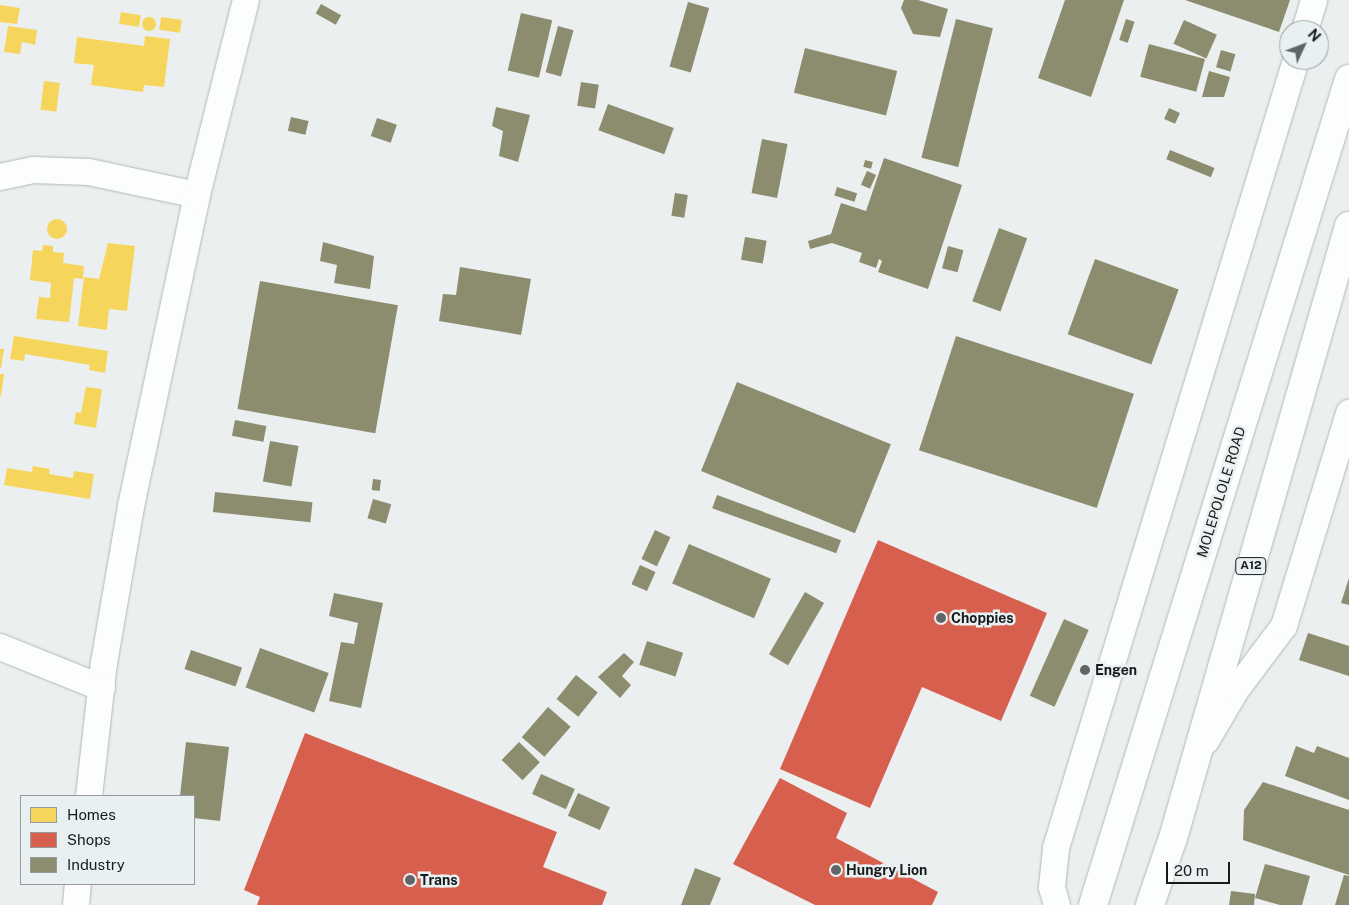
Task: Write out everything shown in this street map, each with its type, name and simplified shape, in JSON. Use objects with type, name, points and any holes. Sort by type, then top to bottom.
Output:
[{"type":"main road","name":"MOLEPOLOLE ROAD","points":[[1093,905],[1349,79]]},
{"type":"main road","name":"A12","points":[[1150,905],[1196,758],[1349,226]]},
{"type":"street","points":[[89,795],[102,688],[131,506],[197,195],[246,0]]},
{"type":"street","points":[[1308,20],[1314,0]]},
{"type":"street","points":[[1057,905],[1052,887],[1056,848],[1293,70]]},
{"type":"street","points":[[0,177],[33,170],[90,172],[197,195]]},
{"type":"street","points":[[1196,758],[1236,690],[1284,626],[1349,413]]},
{"type":"street","points":[[0,647],[102,688]]},
{"type":"street","points":[[76,905],[78,885]]},
{"type":"building: Homes","points":[[0,5],[20,8],[17,24],[0,22]]},
{"type":"building: Homes","points":[[121,12],[141,15],[139,27],[119,24]]},
{"type":"building: Homes","points":[[149,17],[154,19],[156,24],[154,29],[149,31],[144,29],[142,24],[144,19]]},
{"type":"building: Homes","points":[[161,17],[182,20],[180,33],[159,30]]},
{"type":"building: Homes","points":[[8,26],[37,30],[35,45],[22,42],[20,54],[4,52]]},
{"type":"building: Homes","points":[[145,36],[170,39],[164,87],[144,85],[143,92],[91,85],[94,65],[74,63],[77,37],[144,46]]},
{"type":"building: Homes","points":[[44,81],[60,83],[56,112],[40,110]]},
{"type":"building: Homes","points":[[57,219],[64,222],[67,229],[64,236],[57,239],[50,236],[47,229],[50,222]]},
{"type":"building: Homes","points":[[108,243],[135,246],[127,311],[109,309],[107,330],[78,326],[84,277],[99,279]]},
{"type":"building: Homes","points":[[43,245],[53,246],[53,252],[64,253],[63,263],[84,266],[83,279],[74,278],[69,322],[36,319],[39,297],[50,298],[51,283],[30,280],[33,250],[42,251]]},
{"type":"building: Homes","points":[[14,336],[108,351],[105,373],[89,370],[90,365],[25,354],[24,361],[10,359]]},
{"type":"building: Homes","points":[[0,349],[4,349],[1,368],[0,368]]},
{"type":"building: Homes","points":[[0,374],[4,374],[1,396],[0,396]]},
{"type":"building: Homes","points":[[86,387],[102,389],[96,428],[74,424],[76,412],[81,413]]},
{"type":"building: Homes","points":[[33,466],[50,469],[49,474],[73,478],[74,471],[94,474],[90,499],[4,485],[7,468],[32,472]]},
{"type":"building: Shops","points":[[878,540],[1047,613],[1001,721],[922,687],[870,808],[780,769]]},
{"type":"building: Shops","points":[[305,733],[557,832],[543,867],[607,892],[602,905],[257,905],[260,897],[244,890]]},
{"type":"building: Shops","points":[[780,778],[847,813],[836,838],[938,892],[932,905],[815,905],[733,864]]},
{"type":"building: Industry","points":[[904,0],[918,0],[948,9],[940,37],[913,34],[901,8]]},
{"type":"building: Industry","points":[[1065,0],[1124,0],[1091,97],[1038,78]]},
{"type":"building: Industry","points":[[1185,0],[1290,0],[1283,20],[1279,20],[1279,32]]},
{"type":"building: Industry","points":[[688,2],[709,8],[691,72],[670,66]]},
{"type":"building: Industry","points":[[321,4],[341,15],[336,25],[316,14]]},
{"type":"building: Industry","points":[[521,13],[552,20],[539,78],[508,70]]},
{"type":"building: Industry","points":[[956,19],[993,28],[958,167],[921,158]]},
{"type":"building: Industry","points":[[1126,19],[1135,22],[1128,43],[1119,40]]},
{"type":"building: Industry","points":[[1184,20],[1217,35],[1206,58],[1173,44]]},
{"type":"building: Industry","points":[[558,26],[573,30],[561,77],[546,72]]},
{"type":"building: Industry","points":[[1149,44],[1205,59],[1196,92],[1140,77]]},
{"type":"building: Industry","points":[[805,48],[897,71],[886,116],[794,93]]},
{"type":"building: Industry","points":[[1221,50],[1235,54],[1230,71],[1216,67]]},
{"type":"building: Industry","points":[[1209,71],[1230,77],[1224,97],[1202,97]]},
{"type":"building: Industry","points":[[581,82],[599,85],[595,109],[577,106]]},
{"type":"building: Industry","points":[[608,104],[674,128],[664,154],[598,130]]},
{"type":"building: Industry","points":[[496,107],[530,115],[518,162],[499,156],[503,131],[492,126]]},
{"type":"building: Industry","points":[[1169,108],[1180,113],[1175,124],[1164,119]]},
{"type":"building: Industry","points":[[291,117],[309,121],[305,135],[288,131]]},
{"type":"building: Industry","points":[[377,118],[397,125],[391,143],[371,136]]},
{"type":"building: Industry","points":[[762,139],[788,144],[777,198],[752,193]]},
{"type":"building: Industry","points":[[1170,150],[1215,168],[1211,177],[1166,159]]},
{"type":"building: Industry","points":[[884,158],[962,185],[928,289],[878,272],[882,261],[879,259],[876,268],[859,262],[862,253],[832,243],[810,249],[808,241],[831,234],[841,203],[866,211]]},
{"type":"building: Industry","points":[[865,160],[873,162],[871,169],[863,167]]},
{"type":"building: Industry","points":[[867,171],[876,175],[870,189],[861,185]]},
{"type":"building: Industry","points":[[837,187],[857,193],[854,202],[834,196]]},
{"type":"building: Industry","points":[[675,193],[688,195],[684,218],[671,216]]},
{"type":"building: Industry","points":[[999,228],[1027,238],[1001,312],[972,301]]},
{"type":"building: Industry","points":[[745,237],[767,241],[763,263],[741,260]]},
{"type":"building: Industry","points":[[323,242],[374,256],[370,289],[334,283],[337,265],[320,261]]},
{"type":"building: Industry","points":[[948,246],[963,250],[958,272],[942,268]]},
{"type":"building: Industry","points":[[1095,259],[1179,289],[1151,365],[1068,334]]},
{"type":"building: Industry","points":[[460,267],[531,279],[521,335],[439,321],[443,294],[456,295]]},
{"type":"building: Industry","points":[[260,281],[398,305],[375,433],[237,409]]},
{"type":"building: Industry","points":[[956,336],[1134,394],[1097,508],[919,450]]},
{"type":"building: Industry","points":[[737,382],[891,444],[855,533],[701,471]]},
{"type":"building: Industry","points":[[235,420],[266,426],[263,442],[232,436]]},
{"type":"building: Industry","points":[[270,441],[299,446],[291,486],[263,481]]},
{"type":"building: Industry","points":[[373,479],[381,480],[380,491],[372,490]]},
{"type":"building: Industry","points":[[215,492],[312,502],[310,522],[213,512]]},
{"type":"building: Industry","points":[[717,495],[841,540],[836,553],[712,508]]},
{"type":"building: Industry","points":[[373,499],[391,504],[386,523],[367,518]]},
{"type":"building: Industry","points":[[655,530],[670,537],[657,566],[641,559]]},
{"type":"building: Industry","points":[[689,544],[771,579],[754,618],[672,584]]},
{"type":"building: Industry","points":[[640,565],[656,572],[647,591],[631,584]]},
{"type":"building: Industry","points":[[1349,578],[1349,605],[1341,603]]},
{"type":"building: Industry","points":[[805,592],[824,603],[788,665],[769,654]]},
{"type":"building: Industry","points":[[334,593],[383,603],[361,708],[329,701],[341,642],[354,644],[358,623],[329,616]]},
{"type":"building: Industry","points":[[1064,619],[1089,630],[1054,707],[1030,696]]},
{"type":"building: Industry","points":[[1308,633],[1349,646],[1349,676],[1299,660]]},
{"type":"building: Industry","points":[[647,641],[683,653],[675,677],[639,665]]},
{"type":"building: Industry","points":[[260,648],[329,673],[314,712],[246,687]]},
{"type":"building: Industry","points":[[191,650],[242,668],[236,686],[184,669]]},
{"type":"building: Industry","points":[[624,653],[634,662],[622,676],[631,685],[620,698],[598,677]]},
{"type":"building: Industry","points":[[576,675],[598,693],[578,717],[556,699]]},
{"type":"building: Industry","points":[[548,707],[571,727],[544,757],[522,737]]},
{"type":"building: Industry","points":[[186,742],[229,747],[220,821],[195,818],[195,795],[180,795]]},
{"type":"building: Industry","points":[[519,742],[540,762],[522,780],[502,760]]},
{"type":"building: Industry","points":[[1296,746],[1314,753],[1317,746],[1349,758],[1349,800],[1285,776]]},
{"type":"building: Industry","points":[[541,774],[575,789],[566,809],[532,794]]},
{"type":"building: Industry","points":[[1263,782],[1349,810],[1349,875],[1243,840],[1244,810]]},
{"type":"building: Industry","points":[[578,793],[610,807],[600,830],[568,816]]},
{"type":"building: Industry","points":[[1265,864],[1310,876],[1302,905],[1280,905],[1255,898]]},
{"type":"building: Industry","points":[[695,868],[721,878],[710,905],[681,905]]},
{"type":"building: Industry","points":[[1344,875],[1349,876],[1349,905],[1335,905]]},
{"type":"building: Industry","points":[[1231,891],[1255,894],[1254,905],[1229,905]]},
{"type":"place","name":"Choppies","points":[[941,618]]},
{"type":"place","name":"Engen","points":[[1085,670]]},
{"type":"place","name":"Hungry Lion","points":[[836,870]]},
{"type":"place","name":"Trans","points":[[410,880]]}]
